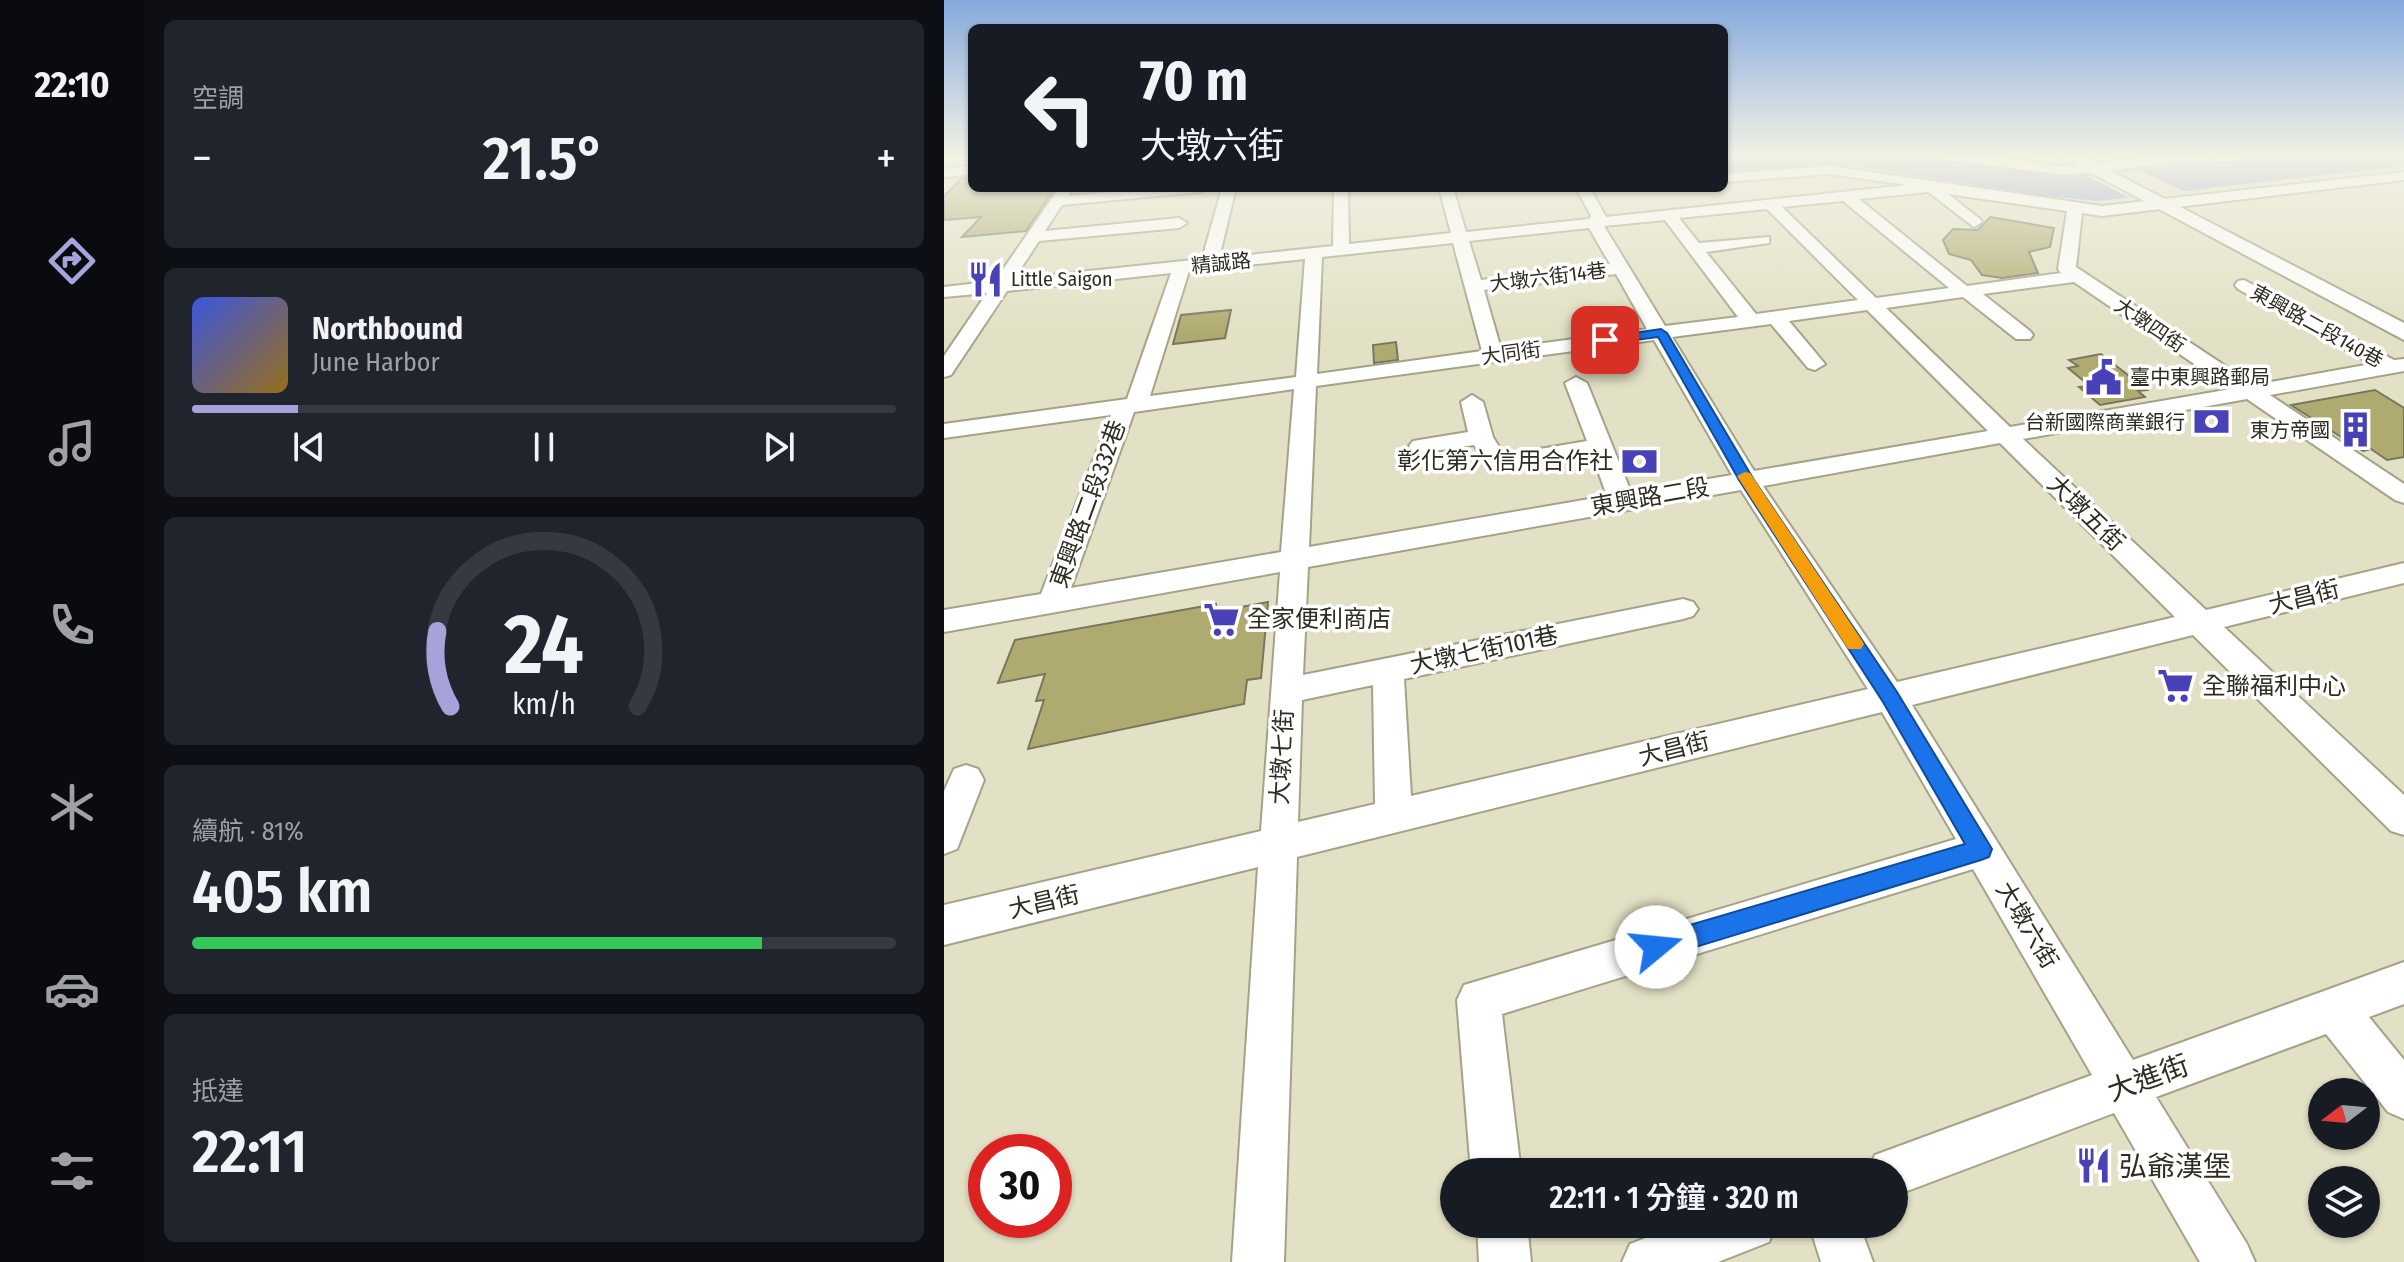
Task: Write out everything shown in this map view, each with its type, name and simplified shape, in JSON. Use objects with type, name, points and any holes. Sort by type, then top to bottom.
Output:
[{"type":"main road","points":[[2192,215],[2404,333]]},
{"type":"main road","points":[[2196,215],[2404,315]]},
{"type":"street","points":[[944,371],[1047,215]]},
{"type":"street","points":[[1131,228],[1138,215]]},
{"type":"street","points":[[1209,264],[1222,215]]},
{"type":"street","points":[[1341,215],[1341,250]]},
{"type":"street","points":[[1453,215],[1458,237],[1464,243],[1493,356]]},
{"type":"street","name":"大墩六街","points":[[1598,215],[1594,223],[1747,480],[1890,697],[2229,1262]]},
{"type":"street","name":"精誠路","points":[[944,292],[1661,215]]},
{"type":"street","points":[[1669,215],[1751,321]]},
{"type":"street","name":"大墩五街","points":[[1781,215],[2404,819]]},
{"type":"street","points":[[1870,215],[2023,335]]},
{"type":"street","points":[[1965,215],[1974,222]]},
{"type":"street","points":[[2074,215],[2067,269],[2077,276]]},
{"type":"street","points":[[1032,237],[1179,223]]},
{"type":"street","points":[[1695,249],[1763,240]]},
{"type":"street","name":"大墩七街","points":[[1258,1262],[1286,691],[1314,252]]},
{"type":"street","name":"東興路二段332巷","points":[[1052,602],[1182,267]]},
{"type":"street","name":"大墩六街14巷","points":[[1474,286],[1622,268]]},
{"type":"street","name":"大同街","points":[[944,431],[2077,276]]},
{"type":"street","name":"大墩四街","points":[[2077,276],[2404,495]]},
{"type":"street","name":"東興路二段140巷","points":[[2244,285],[2397,366]]},
{"type":"street","points":[[1776,317],[1815,364]]},
{"type":"street","name":"東興路二段","points":[[944,621],[2397,366]]},
{"type":"street","points":[[1576,383],[1622,502]]},
{"type":"street","points":[[1472,402],[1481,437],[1497,463],[1600,446]]},
{"type":"street","points":[[1421,446],[1481,437]]},
{"type":"street","name":"大昌街","points":[[944,925],[1278,847],[2404,573]]},
{"type":"street","name":"大墩七街101巷","points":[[1286,691],[1683,609]]},
{"type":"street","points":[[1388,670],[1394,817]]},
{"type":"street","points":[[944,837],[966,780]]},
{"type":"street","points":[[1495,1158],[1479,1000],[1981,849]]},
{"type":"street","name":"大進街","points":[[1908,1166],[2404,983]]},
{"type":"street","points":[[2334,1009],[2404,1096]]},
{"type":"street","points":[[1503,1238],[1505,1262]]},
{"type":"street","points":[[1648,1262],[1713,1238]]},
{"type":"street","points":[[1839,1238],[1847,1262]]},
{"type":"building","points":[[944,215],[1037,215],[1026,231],[962,237],[981,217],[944,220]]},
{"type":"building","points":[[1990,217],[2054,228],[2050,247],[2029,252],[2038,273],[2002,278],[1982,275],[1971,260],[1949,254],[1943,240],[1953,229],[1978,230]]},
{"type":"building","points":[[1231,310],[1225,338],[1173,344],[1181,315]]},
{"type":"building","points":[[1396,342],[1398,360],[1374,363],[1373,345]]},
{"type":"building","name":"臺中東興路郵局","points":[[2101,354],[2147,390],[2138,391],[2145,397],[2100,405],[2079,387],[2090,386],[2068,368],[2078,366],[2069,360]]},
{"type":"building","name":"東方帝國","points":[[2375,390],[2404,408],[2404,457],[2387,460],[2371,449],[2363,451],[2291,405]]},
{"type":"building","points":[[1268,602],[1261,678],[1247,680],[1244,704],[1028,749],[1044,700],[1036,701],[1045,674],[998,683],[1015,640],[1216,604],[1215,612]]},
{"type":"slow traffic","points":[[1745,476],[1855,644]]},
{"type":"place","name":"Little Saigon","points":[[985,279]]},
{"type":"place","name":"臺中東興路郵局","points":[[2104,377]]},
{"type":"place","name":"台新國際商業銀行","points":[[2211,422]]},
{"type":"place","name":"東方帝國","points":[[2356,430]]},
{"type":"place","name":"彰化第六信用合作社","points":[[1639,461]]},
{"type":"place","name":"全家便利商店","points":[[1221,619]]},
{"type":"place","name":"全聯福利中心","points":[[2176,686]]},
{"type":"place","name":"弘爺漢堡","points":[[2093,1166]]},
{"type":"route","points":[[1605,340],[1661,333],[1747,480],[1890,697],[1981,849],[1656,947]]}]
